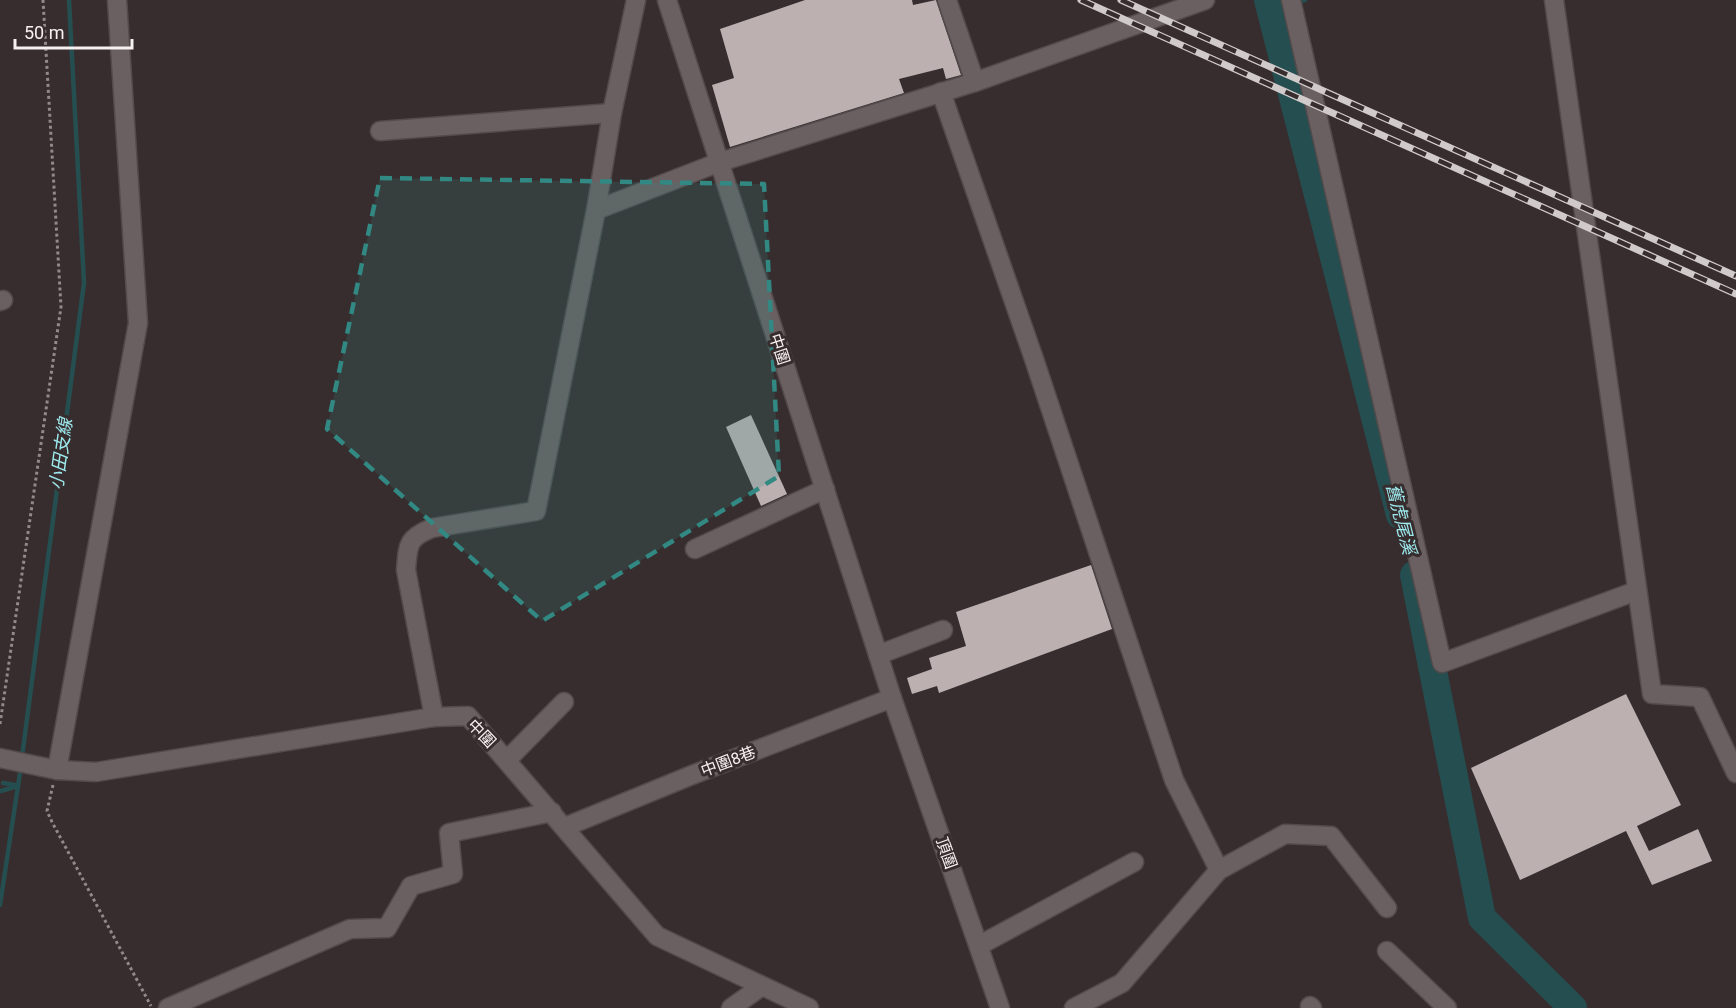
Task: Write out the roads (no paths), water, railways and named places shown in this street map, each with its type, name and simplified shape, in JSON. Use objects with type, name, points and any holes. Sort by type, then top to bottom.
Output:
[{"type":"street","points":[[57,770],[138,323],[117,0]]},
{"type":"street","points":[[435,717],[406,570],[408,546],[420,533],[432,528],[536,511],[596,210],[612,113],[636,0]]},
{"type":"street","name":"中圍","points":[[667,0],[892,698]]},
{"type":"street","points":[[948,0],[975,82]]},
{"type":"street","points":[[596,210],[720,162],[975,82],[1205,0]]},
{"type":"street","points":[[1292,0],[1442,663],[1636,591]]},
{"type":"street","points":[[1554,0],[1652,694],[1700,697],[1736,773]]},
{"type":"street","points":[[941,92],[1034,359],[1174,780],[1219,870]]},
{"type":"street","points":[[380,131],[612,113]]},
{"type":"street","points":[[695,549],[825,489]]},
{"type":"street","points":[[878,655],[944,630]]},
{"type":"street","name":"中圍8巷","points":[[565,827],[892,698]]},
{"type":"street","name":"頂圍","points":[[892,698],[980,945],[1000,1008]]},
{"type":"street","points":[[507,760],[564,702]]},
{"type":"street","name":"中圍","points":[[0,758],[57,770],[96,772],[435,717],[468,716],[657,936],[808,1008]]},
{"type":"street","points":[[168,1008],[350,929],[387,928],[411,886],[453,874],[449,833],[552,812]]},
{"type":"street","points":[[1074,1008],[1122,983],[1219,870],[1286,834],[1331,836],[1387,908]]},
{"type":"street","points":[[980,945],[1134,862]]},
{"type":"street","points":[[1387,951],[1447,1008]]},
{"type":"street","points":[[730,1008],[762,986]]},
{"type":"waterway","name":"小田支線","points":[[22,757],[84,283],[69,0]]},
{"type":"waterway","name":"舊虎尾溪","points":[[1268,0],[1400,515]]},
{"type":"waterway","points":[[1301,1],[1305,0]]},
{"type":"waterway","points":[[1270,9],[1279,7]]},
{"type":"waterway","name":"舊虎尾溪","points":[[1414,575],[1482,918],[1573,1008]]},
{"type":"waterway","name":"小田支線","points":[[0,905],[21,766]]},
{"type":"waterway","points":[[3,783],[15,785]]},
{"type":"waterway","points":[[1,791],[18,786]]},
{"type":"railway","points":[[1081,0],[1736,294]]},
{"type":"railway","points":[[1121,0],[1736,276]]}]
